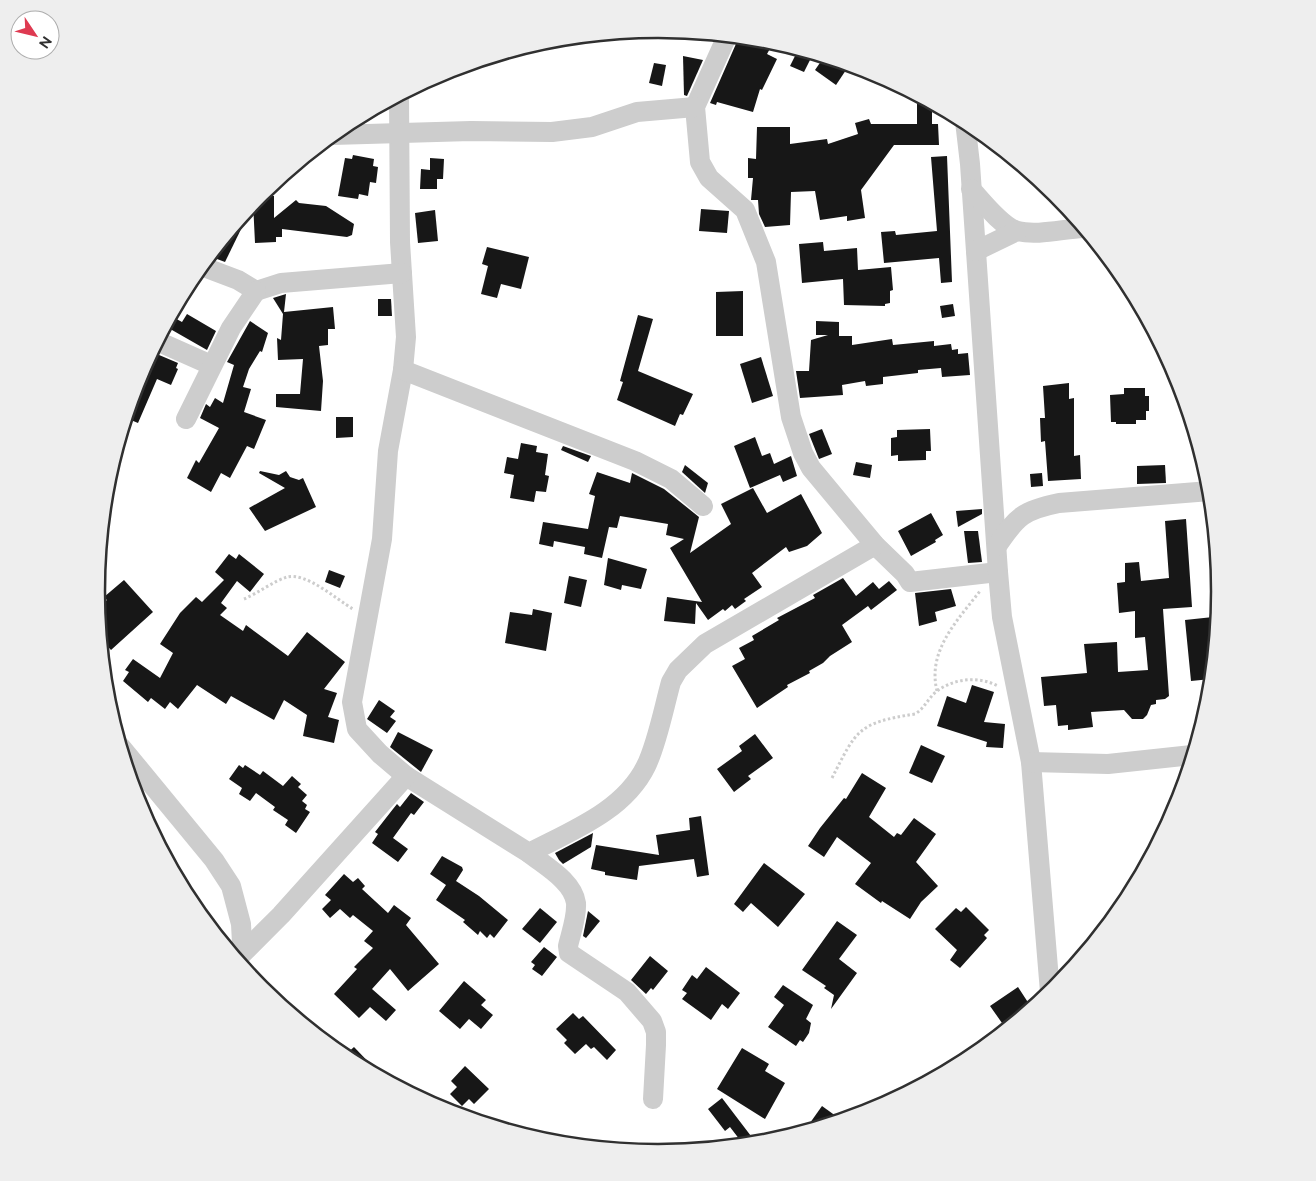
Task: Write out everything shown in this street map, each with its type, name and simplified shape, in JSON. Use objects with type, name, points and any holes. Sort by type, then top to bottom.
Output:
[{"type":"street","points":[[725,42],[695,107],[700,162],[703,171],[745,210],[766,262],[793,429],[803,453],[811,468],[875,545],[905,574],[910,582],[995,572]]},
{"type":"street","points":[[399,103],[400,242],[406,313],[404,370],[388,451],[382,539],[366,617],[352,702],[354,720],[362,736],[406,776],[529,853],[563,880],[573,893],[576,904],[568,946],[569,952],[627,992],[652,1020],[656,1032],[653,1099]]},
{"type":"street","points":[[347,134],[552,132],[592,127],[637,112],[695,107]]},
{"type":"street","points":[[966,132],[997,546],[995,572],[1002,617],[1032,762],[1049,982]]},
{"type":"street","points":[[971,188],[993,214],[1017,231]]},
{"type":"street","points":[[976,251],[1017,231],[1038,232],[1076,229]]},
{"type":"street","points":[[208,269],[238,280],[256,291]]},
{"type":"street","points":[[186,419],[230,328],[256,291],[281,283],[402,273]]},
{"type":"street","points":[[163,344],[211,365]]},
{"type":"street","points":[[404,370],[635,461],[671,479],[703,506]]},
{"type":"street","points":[[997,546],[1014,522],[1027,511],[1042,506],[1201,492]]},
{"type":"street","points":[[529,853],[596,817],[626,796],[647,765],[671,682],[678,670],[705,644],[875,545]]},
{"type":"street","points":[[1032,762],[1108,764],[1186,756]]},
{"type":"street","points":[[132,761],[214,860],[231,886],[242,924],[242,943],[239,951]]},
{"type":"street","points":[[241,954],[282,915],[406,776]]},
{"type":"path","points":[[937,691],[934,673],[937,655],[957,621],[995,572]]},
{"type":"path","points":[[244,598],[286,577],[296,576],[305,579],[366,617]]},
{"type":"path","points":[[832,778],[855,736],[864,728],[882,721],[915,714],[922,710],[937,691],[963,680],[973,678],[991,682],[1018,696]]},
{"type":"building","points":[[736,43],[770,49],[767,54],[777,59],[762,90],[760,89],[753,112],[717,102],[716,105],[710,103]]},
{"type":"building","points":[[796,55],[811,59],[804,72],[790,66]]},
{"type":"building","points":[[683,56],[703,60],[687,96],[684,95]]},
{"type":"building","points":[[820,62],[846,71],[836,85],[815,70]]},
{"type":"building","points":[[654,63],[666,65],[662,86],[649,83]]},
{"type":"building","points":[[917,103],[932,111],[932,124],[938,124],[939,145],[894,145],[861,190],[865,218],[847,221],[847,216],[820,220],[815,191],[791,192],[790,225],[765,227],[759,214],[758,200],[751,200],[753,178],[748,178],[748,158],[756,159],[757,127],[790,127],[790,144],[827,139],[828,144],[858,134],[855,123],[869,119],[871,124],[917,124]]},
{"type":"building","points":[[353,155],[374,159],[373,166],[378,167],[376,183],[370,182],[368,196],[359,194],[358,199],[338,196],[345,158],[352,159]]},
{"type":"building","points":[[947,156],[952,282],[941,283],[939,258],[884,263],[881,232],[895,231],[896,235],[937,231],[931,157]]},
{"type":"building","points":[[430,158],[444,159],[443,179],[437,179],[437,189],[420,189],[421,169],[430,170]]},
{"type":"building","points":[[270,196],[274,196],[274,218],[296,200],[299,203],[326,206],[354,224],[352,235],[347,237],[282,229],[282,237],[276,237],[276,242],[255,243],[254,214]]},
{"type":"building","points":[[701,209],[729,211],[727,233],[699,231]]},
{"type":"building","points":[[435,210],[438,241],[418,243],[415,213]]},
{"type":"building","points":[[243,225],[225,262],[216,259]]},
{"type":"building","points":[[823,242],[824,251],[857,248],[858,270],[891,267],[893,290],[890,291],[890,303],[885,304],[885,306],[844,305],[843,279],[802,283],[799,244]]},
{"type":"building","points":[[487,247],[529,257],[521,289],[501,284],[497,298],[481,294],[488,266],[482,264]]},
{"type":"building","points":[[743,291],[743,336],[716,336],[716,292]]},
{"type":"building","points":[[286,294],[284,312],[333,307],[335,329],[328,329],[328,345],[319,346],[323,381],[321,411],[276,407],[276,394],[300,394],[303,359],[278,360],[277,338],[281,340],[283,314],[273,298]]},
{"type":"building","points":[[378,299],[391,299],[392,316],[378,316]]},
{"type":"building","points":[[953,304],[955,316],[942,318],[940,306]]},
{"type":"building","points":[[187,314],[216,331],[207,350],[171,329],[176,319],[182,322]]},
{"type":"building","points":[[638,315],[653,319],[638,371],[693,394],[683,415],[680,414],[675,426],[617,400],[623,382],[620,381]]},
{"type":"building","points":[[250,321],[268,333],[262,352],[260,351],[249,369],[243,387],[251,389],[244,412],[266,420],[254,449],[247,446],[230,478],[221,473],[211,492],[187,478],[196,460],[199,463],[219,428],[200,418],[206,404],[210,407],[215,398],[223,403],[234,365],[227,362]]},
{"type":"building","points":[[816,321],[839,322],[839,336],[852,336],[852,345],[892,339],[893,345],[934,341],[934,346],[951,344],[952,350],[958,349],[958,354],[968,353],[970,375],[942,377],[941,368],[918,370],[918,373],[883,377],[883,384],[866,386],[865,381],[842,385],[843,395],[800,398],[796,371],[809,371],[811,340],[828,335],[816,335]]},
{"type":"building","points":[[158,355],[178,363],[176,368],[178,369],[171,385],[157,379],[138,423],[132,420]]},
{"type":"building","points":[[761,357],[773,396],[752,403],[740,364]]},
{"type":"building","points":[[1069,383],[1069,399],[1074,398],[1074,456],[1080,455],[1081,479],[1048,481],[1045,441],[1041,442],[1040,418],[1045,418],[1043,386]]},
{"type":"building","points":[[1124,388],[1145,388],[1145,396],[1149,396],[1149,411],[1146,411],[1146,420],[1136,420],[1136,424],[1116,424],[1116,422],[1111,422],[1110,395],[1124,394]]},
{"type":"building","points":[[336,417],[353,417],[353,437],[336,438]]},
{"type":"building","points":[[822,429],[832,454],[819,459],[809,434]]},
{"type":"building","points":[[930,429],[931,451],[926,451],[926,460],[898,461],[898,455],[891,456],[891,438],[897,437],[897,430]]},
{"type":"building","points":[[755,437],[762,456],[770,453],[774,464],[791,456],[797,476],[783,482],[780,475],[750,488],[734,446]]},
{"type":"building","points":[[521,443],[537,446],[536,452],[548,454],[545,475],[549,476],[546,492],[536,491],[534,502],[510,498],[514,475],[504,473],[507,457],[518,459]]},
{"type":"building","points":[[563,446],[591,456],[588,462],[561,450]]},
{"type":"building","points":[[856,462],[872,465],[870,478],[853,475]]},
{"type":"building","points":[[685,465],[708,483],[705,493],[682,472]]},
{"type":"building","points":[[1165,465],[1166,483],[1137,484],[1137,466]]},
{"type":"building","points":[[260,471],[279,475],[286,471],[290,477],[299,480],[303,478],[316,507],[265,531],[249,508],[285,488],[259,473]]},
{"type":"building","points":[[597,472],[630,483],[632,473],[664,489],[699,517],[690,553],[731,524],[721,504],[753,488],[767,513],[801,494],[822,533],[807,546],[789,552],[786,547],[752,573],[762,587],[744,599],[746,601],[735,609],[732,605],[708,620],[696,603],[695,624],[664,621],[667,597],[702,602],[670,548],[684,539],[666,535],[668,524],[620,516],[617,528],[609,527],[602,558],[584,554],[585,547],[554,541],[553,547],[539,544],[543,522],[588,529],[595,496],[589,494]]},
{"type":"building","points":[[1042,473],[1043,486],[1031,487],[1030,474]]},
{"type":"building","points":[[982,509],[982,514],[958,527],[956,511]]},
{"type":"building","points":[[931,513],[943,535],[935,540],[936,542],[911,556],[898,531]]},
{"type":"building","points":[[1186,519],[1192,607],[1163,609],[1169,696],[1165,699],[1156,700],[1156,704],[1151,705],[1143,719],[1132,719],[1124,710],[1091,712],[1093,727],[1068,730],[1068,725],[1058,726],[1056,705],[1044,706],[1041,677],[1087,673],[1084,644],[1117,642],[1118,672],[1148,670],[1145,637],[1135,638],[1135,611],[1119,613],[1117,583],[1125,582],[1125,563],[1139,562],[1141,581],[1169,578],[1165,521]]},
{"type":"building","points":[[964,531],[978,531],[982,562],[968,563]]},
{"type":"building","points":[[229,554],[236,559],[239,554],[264,574],[250,592],[237,581],[221,603],[227,608],[220,615],[243,631],[246,625],[288,656],[307,632],[345,662],[324,689],[337,693],[328,717],[339,720],[334,743],[303,736],[307,715],[284,700],[274,720],[231,696],[226,704],[197,685],[178,709],[170,702],[165,709],[151,698],[148,702],[123,681],[129,672],[125,670],[133,659],[160,678],[173,653],[160,644],[180,613],[196,597],[202,602],[224,580],[215,572]]},
{"type":"building","points":[[608,558],[647,569],[641,589],[622,585],[621,590],[604,585]]},
{"type":"building","points":[[329,570],[345,576],[340,588],[325,582]]},
{"type":"building","points":[[569,576],[587,580],[581,607],[564,603]]},
{"type":"building","points":[[843,578],[856,596],[873,582],[879,589],[889,581],[897,590],[871,610],[868,606],[842,625],[852,642],[809,671],[810,673],[787,685],[788,687],[757,708],[732,666],[745,659],[739,648],[754,640],[752,636],[779,620],[777,618],[815,598],[813,595]]},
{"type":"building","points":[[124,580],[153,612],[111,650],[108,647],[106,627],[105,602],[107,600],[105,596]]},
{"type":"building","points":[[951,589],[956,606],[935,612],[937,621],[919,626],[915,593]]},
{"type":"building","points":[[533,609],[552,613],[546,651],[505,643],[510,612],[532,615]]},
{"type":"building","points":[[1210,617],[1203,680],[1191,681],[1185,620]]},
{"type":"building","points":[[972,685],[994,692],[984,722],[1005,724],[1003,748],[986,747],[987,742],[937,726],[947,696],[966,703]]},
{"type":"building","points":[[379,700],[395,711],[390,717],[396,721],[387,733],[367,719]]},
{"type":"building","points":[[398,732],[433,750],[421,772],[390,747]]},
{"type":"building","points":[[755,734],[773,758],[748,776],[751,779],[734,792],[717,769],[742,751],[739,746]]},
{"type":"building","points":[[921,745],[945,756],[932,783],[909,773]]},
{"type":"building","points":[[239,765],[243,768],[245,765],[260,775],[263,771],[283,786],[292,776],[301,784],[298,787],[307,795],[302,801],[307,805],[305,809],[310,812],[296,833],[285,825],[288,820],[273,810],[275,807],[256,793],[250,801],[239,794],[242,788],[229,779]]},
{"type":"building","points":[[862,773],[886,788],[869,817],[894,837],[897,833],[901,835],[914,818],[936,834],[916,862],[938,886],[921,902],[910,919],[882,901],[881,903],[855,884],[871,863],[837,837],[824,857],[808,846],[844,798],[846,799]]},
{"type":"building","points":[[411,793],[424,802],[414,815],[411,813],[393,838],[408,849],[398,862],[372,843],[378,834],[375,832],[397,804],[400,807]]},
{"type":"building","points":[[701,816],[709,875],[697,877],[694,859],[639,866],[637,880],[605,875],[605,872],[591,869],[596,845],[659,855],[656,835],[690,830],[689,818]]},
{"type":"building","points":[[593,833],[591,847],[563,864],[559,860],[555,853]]},
{"type":"building","points":[[442,856],[462,867],[463,870],[456,881],[479,896],[508,920],[494,938],[490,934],[487,938],[480,931],[478,935],[463,922],[465,920],[436,900],[446,885],[430,874]]},
{"type":"building","points":[[764,863],[805,894],[778,927],[751,903],[743,912],[734,904]]},
{"type":"building","points":[[344,874],[353,882],[358,878],[365,886],[362,889],[388,913],[394,905],[411,918],[406,925],[439,964],[408,991],[390,969],[372,989],[396,1010],[386,1021],[370,1007],[359,1018],[334,994],[357,969],[354,967],[373,948],[364,941],[373,931],[353,915],[350,918],[340,909],[330,918],[322,909],[331,900],[325,895]]},
{"type":"building","points":[[966,907],[989,930],[984,935],[987,938],[960,968],[950,960],[957,950],[935,929],[956,908],[961,912]]},
{"type":"building","points":[[540,908],[557,922],[540,943],[522,929]]},
{"type":"building","points":[[588,911],[600,921],[586,938],[583,936]]},
{"type":"building","points":[[837,921],[857,935],[839,959],[857,973],[831,1009],[834,995],[824,988],[826,986],[802,970]]},
{"type":"building","points":[[544,947],[557,957],[542,976],[532,969],[535,965],[531,962]]},
{"type":"building","points":[[650,956],[668,971],[653,990],[651,988],[646,994],[631,980]]},
{"type":"building","points":[[706,967],[740,993],[728,1009],[722,1004],[711,1020],[682,999],[687,993],[682,990],[692,975],[697,979]]},
{"type":"building","points":[[464,981],[486,1000],[481,1005],[493,1015],[481,1029],[469,1019],[460,1029],[439,1011]]},
{"type":"building","points":[[783,985],[813,1005],[806,1019],[811,1023],[809,1033],[803,1042],[800,1040],[796,1046],[768,1027],[784,1005],[774,997]]},
{"type":"building","points":[[1018,987],[1028,1002],[1002,1023],[990,1006]]},
{"type":"building","points":[[573,1013],[579,1019],[583,1016],[616,1050],[607,1060],[594,1047],[591,1049],[586,1044],[575,1054],[564,1043],[567,1040],[556,1029]]},
{"type":"building","points":[[354,1047],[366,1060],[351,1050]]},
{"type":"building","points":[[742,1048],[769,1064],[765,1071],[785,1083],[765,1119],[717,1089]]},
{"type":"building","points":[[465,1066],[489,1089],[474,1104],[469,1099],[462,1106],[450,1094],[457,1087],[451,1081]]},
{"type":"building","points":[[722,1098],[751,1136],[738,1138],[730,1127],[725,1131],[708,1109]]},
{"type":"building","points":[[822,1106],[834,1115],[811,1122]]}]
